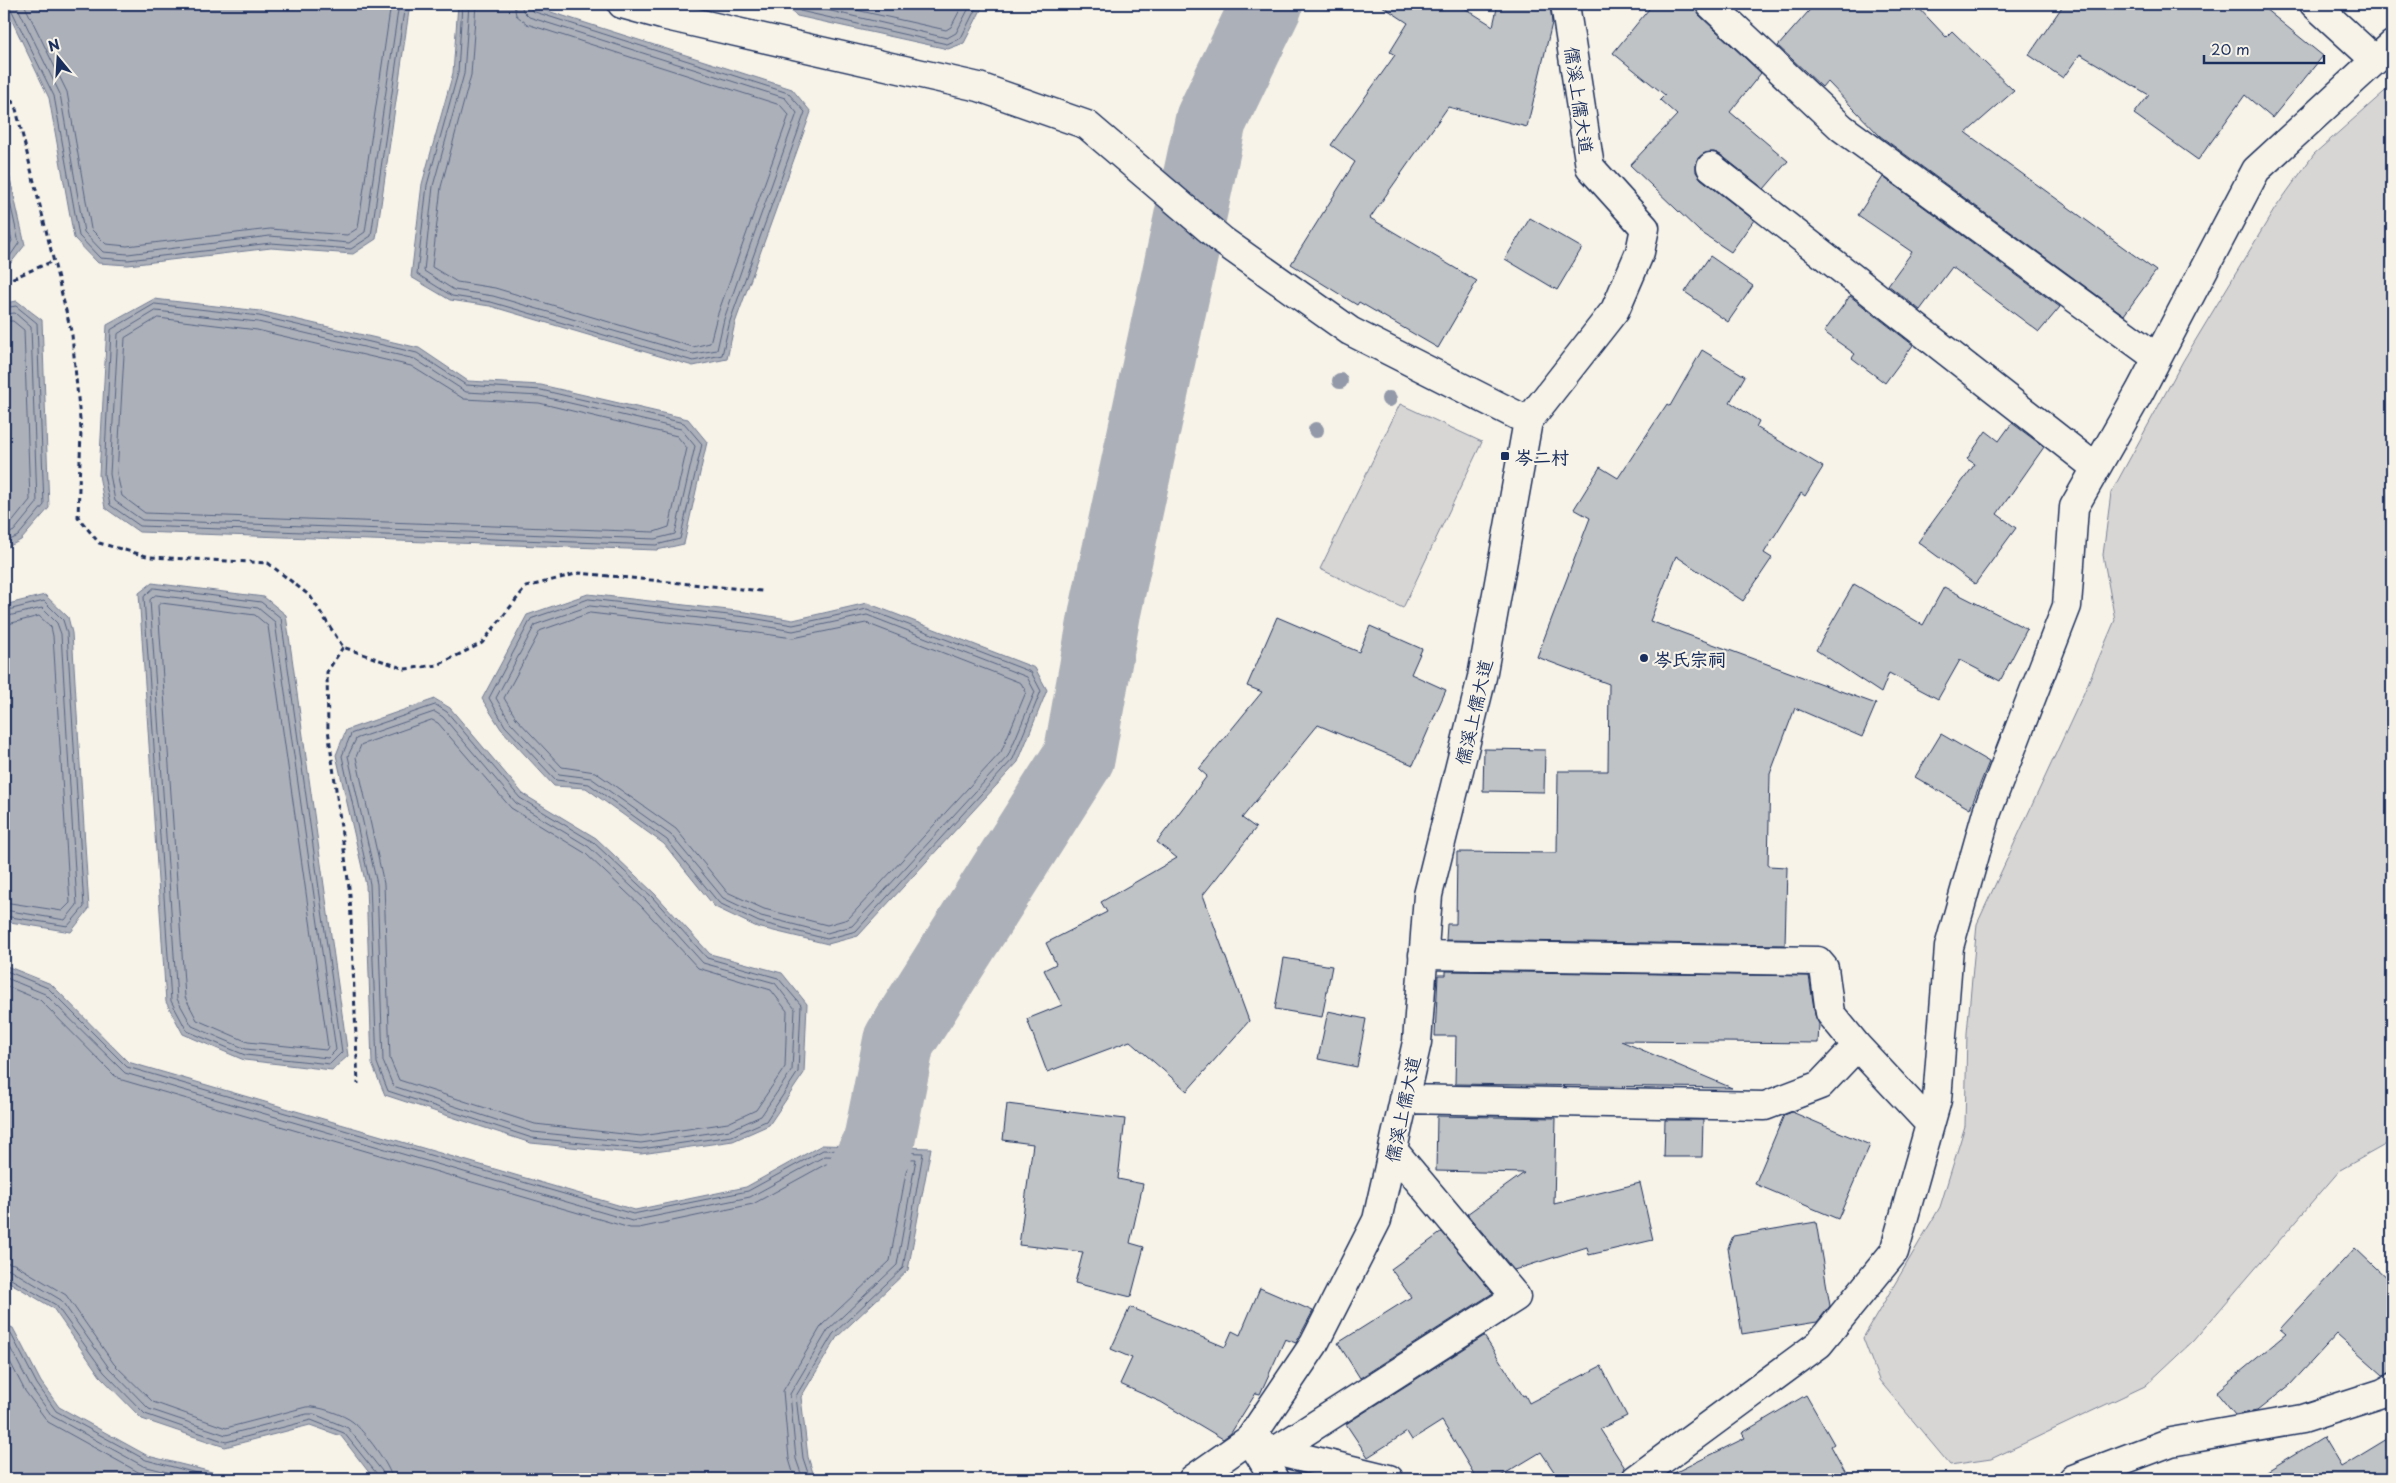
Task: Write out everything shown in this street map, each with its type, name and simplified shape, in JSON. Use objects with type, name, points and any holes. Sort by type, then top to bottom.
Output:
[{"type":"street","points":[[622,4],[979,87],[1087,125],[1223,240],[1350,331],[1528,421]]},
{"type":"street","name":"儒溪上儒大道","points":[[1250,1439],[1314,1344],[1378,1220],[1417,1042],[1428,895],[1482,677],[1528,421],[1614,310],[1640,252],[1645,228],[1590,167],[1565,4]]},
{"type":"street","points":[[1710,4],[1842,128],[2157,358]]},
{"type":"street","points":[[1636,1479],[1819,1344],[1894,1252],[1937,1100],[1949,947],[1987,812],[2067,606],[2074,507],[2157,358],[2256,170],[2384,52],[2314,4]]},
{"type":"street","points":[[1711,167],[2096,468]]},
{"type":"street","points":[[1423,956],[1818,961],[1824,968],[1830,1013],[1857,1046],[1930,1124]]},
{"type":"street","points":[[1404,1100],[1765,1106],[1820,1085],[1857,1046]]},
{"type":"street","points":[[1275,1451],[1516,1297],[1393,1150]]},
{"type":"street","points":[[2073,1479],[2171,1442],[2302,1419],[2389,1392]]},
{"type":"street","points":[[1250,1439],[1275,1451],[1388,1479]]},
{"type":"street","points":[[1193,1479],[1250,1439]]},
{"type":"street","points":[[1250,1439],[1274,1479]]},
{"type":"path","points":[[4,83],[16,109],[72,335],[81,430],[78,517],[98,543],[150,557],[268,564],[310,596],[343,647],[405,669],[438,665],[482,643],[526,587],[579,573],[762,591]]},
{"type":"path","points":[[4,282],[54,261]]},
{"type":"path","points":[[343,647],[327,672],[328,728],[350,895],[358,1084]]},
{"type":"shaded area","points":[[2392,85],[2392,1141],[2340,1170],[2193,1341],[2145,1386],[1991,1459],[1950,1465],[1879,1380],[1863,1338],[1940,1207],[1965,1126],[1967,1033],[1977,924],[2083,695],[2115,620],[2103,555],[2111,493],[2183,361],[2274,210],[2314,154]]},
{"type":"shaded area","points":[[1400,404],[1482,442],[1403,608],[1320,569]]},
{"type":"water","points":[[4,4],[410,4],[376,239],[353,254],[271,248],[128,265],[98,263],[74,238],[49,98]]},
{"type":"water","points":[[458,4],[526,4],[792,89],[811,112],[735,323],[727,359],[693,366],[490,306],[450,300],[411,277],[422,184],[453,73]]},
{"type":"water","points":[[784,4],[984,4],[964,43],[948,49],[797,16]]},
{"type":"water","points":[[4,152],[25,245],[10,264],[4,265]]},
{"type":"water","points":[[154,299],[260,311],[419,348],[468,381],[541,385],[688,419],[707,442],[684,544],[657,550],[139,532],[105,508],[99,475],[107,325]]},
{"type":"water","points":[[17,301],[42,320],[49,508],[21,540],[4,549],[4,303]]},
{"type":"water","points":[[152,583],[264,597],[286,615],[348,1056],[332,1070],[244,1060],[183,1034],[166,1002],[139,593]]},
{"type":"water","points":[[588,594],[746,612],[793,620],[867,603],[1035,668],[1047,690],[1018,762],[858,936],[828,944],[757,927],[715,907],[664,844],[586,788],[554,786],[501,729],[482,699],[527,615]]},
{"type":"water","points":[[45,595],[68,617],[72,633],[89,909],[71,932],[4,921],[4,607],[8,604]]},
{"type":"water","points":[[435,699],[450,708],[523,794],[596,838],[655,894],[710,954],[782,973],[807,1004],[804,1073],[769,1125],[733,1141],[641,1154],[531,1143],[385,1095],[372,1064],[366,885],[336,755],[346,730]]},
{"type":"water","points":[[4,965],[51,984],[128,1062],[635,1210],[746,1187],[822,1145],[931,1148],[908,1270],[837,1337],[801,1397],[808,1457],[815,1479],[374,1479],[341,1436],[310,1425],[225,1447],[142,1419],[100,1376],[53,1308],[4,1279]]},
{"type":"water","points":[[4,1324],[13,1328],[41,1382],[59,1407],[148,1456],[240,1479],[4,1479]]},
{"type":"building","points":[[1379,4],[1458,4],[1493,26],[1498,4],[1550,4],[1552,23],[1527,127],[1448,107],[1370,218],[1477,281],[1438,348],[1359,302],[1357,305],[1291,264],[1355,162],[1331,145],[1395,55],[1390,52],[1408,23]]},
{"type":"building","points":[[1653,4],[1694,4],[1699,15],[1761,73],[1730,112],[1788,161],[1764,189],[1721,155],[1714,152],[1705,153],[1698,158],[1696,164],[1696,172],[1701,179],[1754,220],[1731,252],[1699,231],[1630,165],[1677,115],[1660,100],[1665,95],[1613,53]]},
{"type":"building","points":[[1815,4],[1915,4],[1946,37],[1952,31],[2014,91],[1966,133],[2156,271],[2124,315],[1880,136],[1827,81],[1822,87],[1778,46]]},
{"type":"building","points":[[2064,4],[2259,4],[2323,56],[2272,118],[2245,95],[2198,160],[2134,114],[2149,95],[2080,54],[2063,78],[2029,55]]},
{"type":"building","points":[[1883,177],[2060,307],[2039,332],[1952,267],[1920,310],[1888,285],[1912,252],[1858,215]]},
{"type":"building","points":[[1530,218],[1582,248],[1557,290],[1505,259]]},
{"type":"building","points":[[1710,256],[1753,286],[1728,322],[1685,292]]},
{"type":"building","points":[[1850,296],[1913,345],[1885,383],[1852,358],[1855,354],[1824,332]]},
{"type":"building","points":[[1702,350],[1745,376],[1730,402],[1759,421],[1756,427],[1823,467],[1805,496],[1801,493],[1764,553],[1772,558],[1743,601],[1676,556],[1650,621],[1876,704],[1862,737],[1795,708],[1770,774],[1768,866],[1787,867],[1785,945],[1446,940],[1447,924],[1456,924],[1457,852],[1557,853],[1558,771],[1608,771],[1609,684],[1537,657],[1590,518],[1574,509],[1600,467],[1618,478],[1667,404],[1670,406]]},
{"type":"building","points":[[2012,423],[2044,447],[1997,514],[2016,528],[1975,584],[1918,542],[1975,464],[1967,459],[1986,431],[1999,441]]},
{"type":"building","points":[[1854,584],[1923,625],[1944,587],[2027,629],[2000,681],[1960,660],[1938,699],[1889,673],[1881,693],[1816,650]]},
{"type":"building","points":[[1277,617],[1359,652],[1370,626],[1422,649],[1411,674],[1446,690],[1413,765],[1318,725],[1242,818],[1256,828],[1203,895],[1249,1021],[1187,1091],[1130,1041],[1047,1072],[1027,1019],[1062,1005],[1044,970],[1056,964],[1046,943],[1107,912],[1101,902],[1177,858],[1157,842],[1207,776],[1199,769],[1262,692],[1247,686]]},
{"type":"building","points":[[1941,734],[1989,762],[1970,809],[1915,777]]},
{"type":"building","points":[[1484,749],[1545,750],[1544,792],[1483,791]]},
{"type":"building","points":[[1284,958],[1332,966],[1322,1017],[1275,1009]]},
{"type":"building","points":[[1446,971],[1809,976],[1815,1015],[1819,1024],[1818,1043],[1621,1041],[1732,1088],[1455,1084],[1456,1036],[1435,1036],[1438,975],[1446,975]]},
{"type":"building","points":[[1328,1011],[1366,1019],[1357,1067],[1318,1059]]},
{"type":"building","points":[[1007,1104],[1125,1119],[1118,1179],[1143,1184],[1130,1243],[1144,1247],[1131,1297],[1075,1283],[1083,1252],[1019,1245],[1033,1144],[1003,1140]]},
{"type":"building","points":[[1792,1112],[1870,1145],[1838,1219],[1755,1184],[1784,1115]]},
{"type":"building","points":[[1437,1116],[1556,1118],[1554,1204],[1640,1183],[1653,1240],[1589,1255],[1587,1247],[1514,1270],[1467,1214],[1524,1173],[1436,1171]]},
{"type":"building","points":[[1665,1120],[1703,1120],[1702,1157],[1664,1157]]},
{"type":"building","points":[[1816,1222],[1830,1306],[1817,1322],[1742,1334],[1728,1248],[1733,1236]]},
{"type":"building","points":[[1442,1232],[1493,1293],[1360,1378],[1338,1343],[1411,1297],[1391,1269]]},
{"type":"building","points":[[2355,1248],[2392,1283],[2392,1372],[2383,1375],[2337,1334],[2290,1385],[2257,1411],[2235,1415],[2216,1392],[2286,1334],[2280,1329]]},
{"type":"building","points":[[1260,1288],[1313,1311],[1296,1343],[1285,1339],[1260,1394],[1256,1393],[1231,1433],[1223,1439],[1161,1402],[1120,1384],[1132,1358],[1111,1349],[1130,1307],[1225,1347],[1232,1331],[1240,1335]]},
{"type":"building","points":[[1484,1336],[1529,1403],[1601,1366],[1627,1416],[1600,1429],[1625,1468],[1621,1479],[1559,1479],[1541,1452],[1496,1479],[1477,1479],[1442,1421],[1412,1440],[1407,1432],[1368,1457],[1346,1424]]},
{"type":"building","points":[[1806,1395],[1834,1444],[1831,1446],[1849,1479],[1662,1479],[1745,1438],[1742,1433]]},
{"type":"building","points":[[2392,1436],[2392,1479],[2254,1479],[2323,1437],[2341,1467]]},
{"type":"waterway","points":[[822,1229],[843,1209],[878,1146],[899,1041],[1079,757],[1105,612],[1211,120],[1267,4]]},
{"type":"place","name":"岑二村","points":[[1505,456]]},
{"type":"place","name":"岑氏宗祠","points":[[1644,658]]}]
